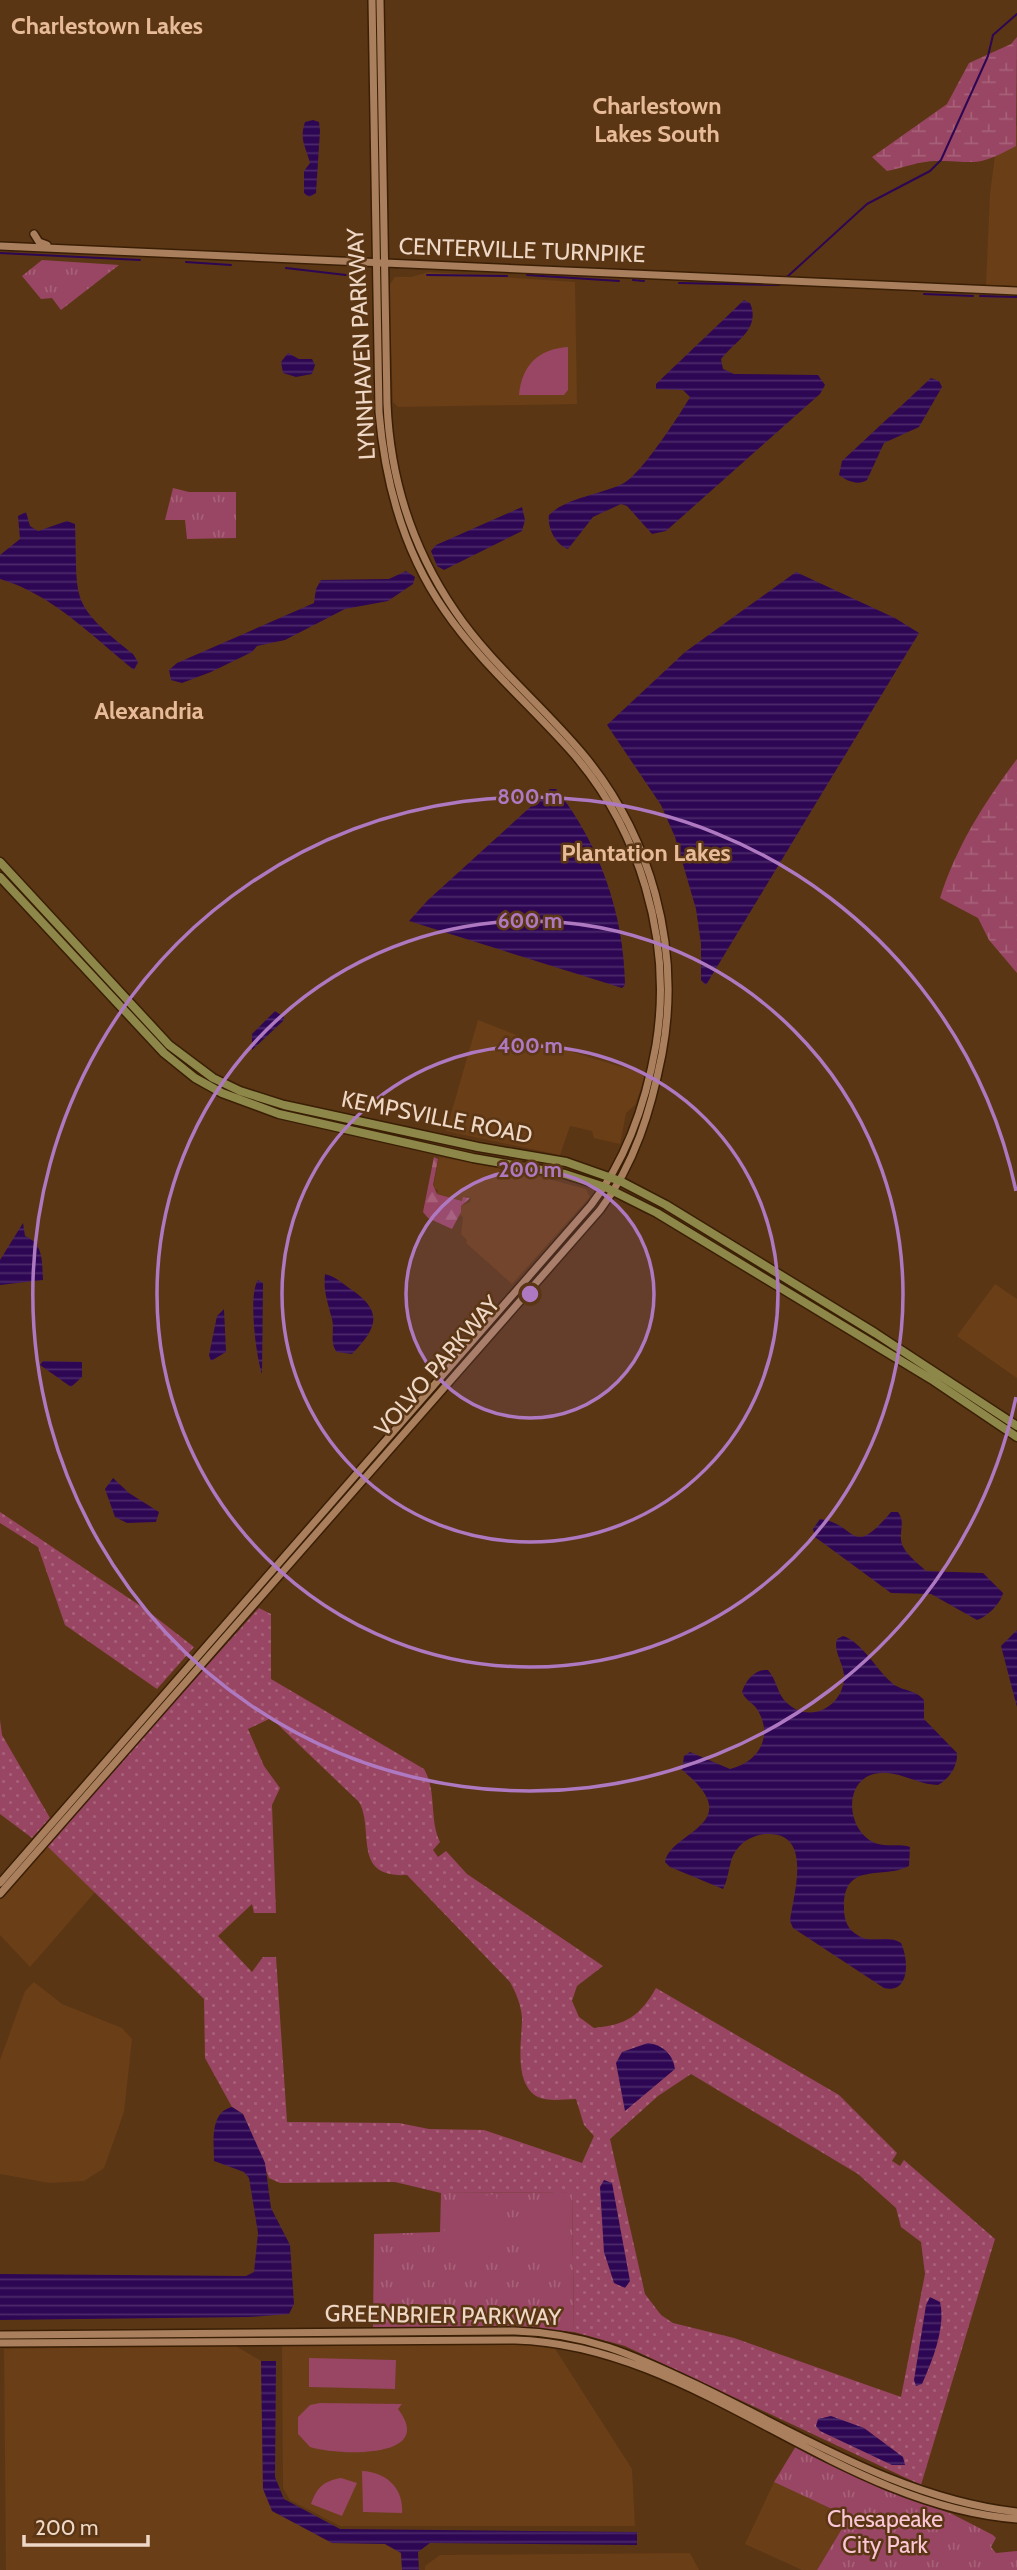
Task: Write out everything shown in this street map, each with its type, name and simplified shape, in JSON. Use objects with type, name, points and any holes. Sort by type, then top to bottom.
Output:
[{"type":"main road","name":"LYNNHAVEN PARKWAY","points":[[372,0],[375,263],[379,412],[383,450],[392,496],[406,538],[429,586],[457,628],[487,656]]},
{"type":"main road","name":"LYNNHAVEN PARKWAY","points":[[380,0],[388,418],[391,455],[401,500],[419,549],[436,583],[487,656]]},
{"type":"main road","points":[[34,234],[39,242],[61,249]]},
{"type":"main road","name":"CENTERVILLE TURNPIKE","points":[[0,248],[164,254]]},
{"type":"main road","name":"CENTERVILLE TURNPIKE","points":[[0,248],[1017,291]]},
{"type":"main road","name":"VOLVO PARKWAY","points":[[0,1882],[468,1349],[604,1187],[637,1121],[658,1031],[660,972],[649,897],[623,830],[592,778],[487,656]]},
{"type":"main road","name":"VOLVO PARKWAY","points":[[0,1894],[614,1191],[644,1127],[665,1031],[667,962],[657,902],[638,844],[601,777],[569,738],[487,656]]},
{"type":"main road","name":"KEMPSVILLE ROAD","points":[[0,862],[169,1045],[198,1068],[226,1085],[277,1103],[478,1147],[566,1162],[611,1177],[657,1199],[884,1338],[1017,1426]]},
{"type":"main road","name":"KEMPSVILLE ROAD","points":[[0,877],[164,1053],[195,1078],[222,1093],[272,1112],[473,1158],[541,1168],[614,1191],[657,1213],[931,1379],[1017,1437]]},
{"type":"main road","name":"GREENBRIER PARKWAY","points":[[0,2335],[515,2331],[575,2337],[649,2361],[823,2447],[909,2486],[956,2501],[1017,2512]]},
{"type":"main road","name":"GREENBRIER PARKWAY","points":[[0,2343],[514,2340],[567,2344],[648,2368],[910,2495],[969,2512],[1017,2519]]},
{"type":"shaded area","points":[[305,122],[319,122],[320,131],[316,193],[309,197],[304,193],[304,171],[310,163],[303,134]]},
{"type":"shaded area","points":[[1017,125],[1017,286],[986,285],[990,194],[996,148]]},
{"type":"shaded area","points":[[429,272],[575,282],[577,404],[398,407],[393,402],[389,286],[395,277],[411,277]]},
{"type":"shaded area","points":[[744,300],[750,303],[753,312],[750,327],[721,359],[723,369],[734,374],[818,375],[825,385],[820,394],[666,531],[652,534],[627,506],[621,504],[593,517],[568,549],[564,547],[556,540],[551,530],[549,515],[565,504],[624,483],[640,468],[690,397],[683,390],[656,389],[656,384]]},
{"type":"shaded area","points":[[288,353],[299,359],[312,359],[315,365],[312,374],[296,377],[283,373],[281,362]]},
{"type":"shaded area","points":[[931,378],[939,381],[942,387],[919,427],[884,443],[867,480],[853,482],[839,475],[842,461]]},
{"type":"shaded area","points":[[522,507],[525,520],[522,531],[444,570],[437,566],[431,551],[436,545]]},
{"type":"shaded area","points":[[26,512],[30,526],[38,531],[67,521],[75,524],[76,570],[81,599],[97,623],[133,654],[138,662],[134,670],[54,606],[19,586],[0,579],[0,555],[20,539],[18,516]]},
{"type":"shaded area","points":[[406,571],[415,577],[413,584],[388,601],[345,609],[285,640],[257,646],[252,652],[211,672],[182,683],[171,680],[169,670],[177,663],[314,603],[316,589],[321,580],[389,579]]},
{"type":"shaded area","points":[[796,572],[895,618],[919,633],[706,985],[701,980],[701,944],[696,909],[675,837],[661,805],[607,725],[685,652]]},
{"type":"shaded area","points":[[550,789],[556,789],[572,810],[607,881],[624,959],[625,985],[622,988],[409,921],[428,900]]},
{"type":"shaded area","points":[[275,1011],[284,1017],[283,1021],[252,1050],[252,1034]]},
{"type":"shaded area","points":[[478,1020],[519,1036],[635,1071],[645,1077],[635,1105],[626,1113],[620,1144],[594,1138],[592,1131],[570,1126],[560,1155],[446,1131]]},
{"type":"shaded area","points":[[439,1157],[526,1173],[586,1189],[590,1197],[512,1284],[466,1243],[467,1240],[461,1234],[461,1206],[470,1202],[471,1198],[466,1196],[462,1201],[437,1194],[438,1190],[433,1188]]},
{"type":"shaded area","points":[[23,1223],[25,1236],[36,1244],[41,1254],[43,1280],[0,1285],[0,1260]]},
{"type":"shaded area","points":[[325,1274],[360,1296],[372,1311],[372,1327],[352,1354],[337,1352],[333,1345],[333,1323],[325,1291]]},
{"type":"shaded area","points":[[258,1280],[263,1283],[262,1374],[253,1312]]},
{"type":"shaded area","points":[[995,1284],[1017,1299],[1017,1378],[957,1336]]},
{"type":"shaded area","points":[[224,1309],[226,1352],[211,1361],[209,1355],[217,1316]]},
{"type":"shaded area","points":[[43,1361],[82,1362],[82,1377],[71,1387],[40,1365]]},
{"type":"shaded area","points":[[113,1478],[129,1493],[159,1512],[156,1522],[127,1523],[115,1517],[105,1489]]},
{"type":"shaded area","points":[[891,1512],[898,1512],[900,1515],[904,1549],[926,1571],[983,1573],[1003,1593],[993,1609],[977,1620],[931,1594],[891,1593],[815,1537],[813,1529],[820,1519],[841,1526],[860,1537],[878,1527]]},
{"type":"shaded area","points":[[1017,1630],[1017,1707],[1001,1646]]},
{"type":"shaded area","points":[[843,1636],[869,1656],[885,1677],[895,1685],[924,1700],[924,1719],[957,1753],[952,1772],[938,1785],[880,1773],[868,1776],[859,1783],[854,1792],[853,1815],[864,1835],[877,1844],[910,1847],[909,1866],[858,1877],[850,1883],[845,1893],[845,1917],[852,1931],[864,1938],[891,1939],[901,1943],[905,1974],[899,1986],[893,1988],[884,1988],[793,1928],[790,1921],[796,1882],[796,1854],[791,1843],[782,1836],[759,1835],[741,1845],[732,1857],[723,1889],[670,1867],[665,1862],[670,1851],[701,1825],[708,1815],[709,1803],[701,1788],[682,1770],[684,1756],[690,1752],[730,1769],[740,1766],[756,1754],[764,1738],[762,1719],[742,1692],[746,1683],[759,1671],[768,1670],[784,1699],[796,1709],[815,1712],[832,1703],[843,1686],[844,1675],[836,1643],[837,1639]]},
{"type":"shaded area","points":[[46,1845],[96,1891],[30,1967],[0,1935],[0,1899]]},
{"type":"shaded area","points":[[34,1982],[62,2004],[122,2028],[132,2039],[124,2112],[104,2168],[84,2181],[50,2183],[0,2174],[0,2060],[25,1991]]},
{"type":"shaded area","points":[[648,2043],[666,2051],[675,2069],[625,2111],[616,2063],[622,2052]]},
{"type":"shaded area","points":[[232,2107],[243,2114],[265,2163],[271,2208],[290,2245],[294,2304],[289,2314],[250,2317],[0,2320],[0,2274],[246,2276],[254,2272],[258,2233],[249,2178],[244,2172],[214,2161],[216,2122],[219,2115]]},
{"type":"shaded area","points":[[604,2180],[612,2183],[630,2281],[625,2288],[614,2283],[604,2252],[600,2187]]},
{"type":"shaded area","points":[[930,2297],[940,2302],[940,2333],[922,2384],[916,2386],[914,2380],[926,2305]]},
{"type":"shaded area","points":[[459,2342],[552,2344],[632,2469],[635,2526],[340,2526],[290,2500],[283,2488],[282,2343],[432,2345]]},
{"type":"shaded area","points":[[234,2345],[261,2361],[263,2489],[332,2543],[385,2544],[401,2553],[402,2570],[6,2570],[4,2349]]},
{"type":"shaded area","points":[[261,2361],[276,2361],[275,2477],[284,2499],[340,2529],[637,2532],[637,2545],[430,2543],[418,2552],[419,2570],[402,2570],[401,2553],[385,2544],[332,2543],[272,2511],[263,2489]]},
{"type":"shaded area","points":[[831,2416],[864,2428],[903,2457],[905,2465],[892,2465],[820,2431],[816,2426],[818,2419]]},
{"type":"shaded area","points":[[774,2482],[849,2517],[817,2570],[802,2570],[745,2544]]},
{"type":"shaded area","points":[[690,2553],[699,2570],[425,2570],[425,2566],[440,2555]]},
{"type":"green space","points":[[1017,37],[1016,146],[984,160],[930,161],[887,171],[872,157],[947,104],[969,63],[1011,44]]},
{"type":"green space","points":[[42,260],[119,265],[61,310],[52,298],[41,299],[22,276]]},
{"type":"green space","points":[[568,347],[568,390],[564,395],[519,395],[524,375],[533,360],[548,351]]},
{"type":"green space","points":[[173,488],[189,492],[236,492],[236,538],[187,539],[185,520],[165,520]]},
{"type":"green space","points":[[1017,759],[1017,973],[989,940],[978,918],[940,898],[973,825]]},
{"type":"green space","points":[[434,1157],[438,1159],[433,1185],[437,1194],[462,1201],[463,1197],[470,1198],[461,1206],[461,1212],[452,1229],[428,1218],[423,1212]]},
{"type":"green space","points":[[0,1512],[145,1609],[194,1647],[157,1689],[65,1625],[38,1547],[0,1523]]},
{"type":"green space","points":[[259,1608],[271,1614],[271,1679],[424,1769],[430,1786],[440,1842],[433,1850],[438,1857],[446,1851],[467,1874],[603,1966],[577,1986],[572,2001],[579,2017],[594,2028],[623,2021],[644,2006],[656,1988],[839,2095],[897,2153],[892,2161],[900,2166],[904,2160],[995,2239],[921,2485],[625,2346],[574,2332],[572,2192],[441,2193],[395,2182],[280,2183],[269,2178],[243,2114],[232,2107],[205,2058],[204,1999],[46,1845]],"holes":[[[271,1718],[359,1802],[371,1861],[378,1869],[390,1874],[407,1875],[510,1982],[518,1999],[522,2018],[520,2049],[525,2082],[530,2091],[542,2099],[576,2099],[584,2125],[594,2136],[582,2163],[484,2130],[429,2129],[399,2123],[287,2122],[276,1957],[263,1957],[252,1972],[218,1936],[252,1904],[254,1913],[276,1913],[272,1805],[280,1788],[264,1766],[248,1729]],[[691,2074],[858,2174],[896,2208],[901,2227],[921,2242],[925,2274],[901,2397],[734,2338],[673,2323],[661,2315],[645,2294],[610,2139],[658,2096]]]},
{"type":"green space","points":[[0,1720],[2,1735],[50,1818],[32,1838],[0,1814]]},
{"type":"green space","points":[[560,2188],[568,2212],[570,2233],[563,2252],[545,2269],[513,2219]]},
{"type":"green space","points":[[572,2192],[574,2332],[531,2328],[373,2328],[374,2234],[440,2232],[441,2193]]},
{"type":"green space","points":[[496,2194],[501,2253],[498,2256],[441,2258],[444,2233],[454,2214],[472,2201]]},
{"type":"green space","points":[[309,2358],[396,2360],[395,2389],[309,2387]]},
{"type":"green space","points":[[402,2404],[398,2409],[407,2426],[404,2438],[394,2446],[359,2452],[310,2447],[298,2434],[298,2417],[310,2405]]},
{"type":"green space","name":"Chesapeake City Park","points":[[796,2446],[882,2489],[952,2514],[993,2535],[996,2538],[991,2547],[996,2553],[1017,2551],[1017,2570],[817,2570],[849,2517],[774,2482]]},
{"type":"green space","points":[[362,2471],[379,2474],[392,2483],[400,2496],[402,2513],[363,2512]]},
{"type":"green space","points":[[341,2478],[357,2483],[342,2516],[311,2504],[322,2486]]},
{"type":"waterway","points":[[787,277],[867,204],[930,171],[941,160],[988,56],[993,35],[1017,14]]},
{"type":"waterway","points":[[0,253],[140,260]]},
{"type":"waterway","points":[[186,262],[231,265]]},
{"type":"waterway","points":[[286,268],[346,275]]},
{"type":"waterway","points":[[427,275],[507,276]]},
{"type":"waterway","points":[[527,275],[619,281]]},
{"type":"waterway","points":[[633,280],[644,281]]},
{"type":"waterway","points":[[679,283],[779,285]]},
{"type":"waterway","points":[[924,294],[973,296]]},
{"type":"waterway","points":[[980,296],[1017,297]]},
{"type":"district","name":"Charlestown Lakes","points":[[107,25]]},
{"type":"district","name":"Charlestown Lakes South","points":[[657,119]]},
{"type":"district","name":"Alexandria","points":[[149,710]]},
{"type":"district","name":"Plantation Lakes","points":[[646,852]]}]
